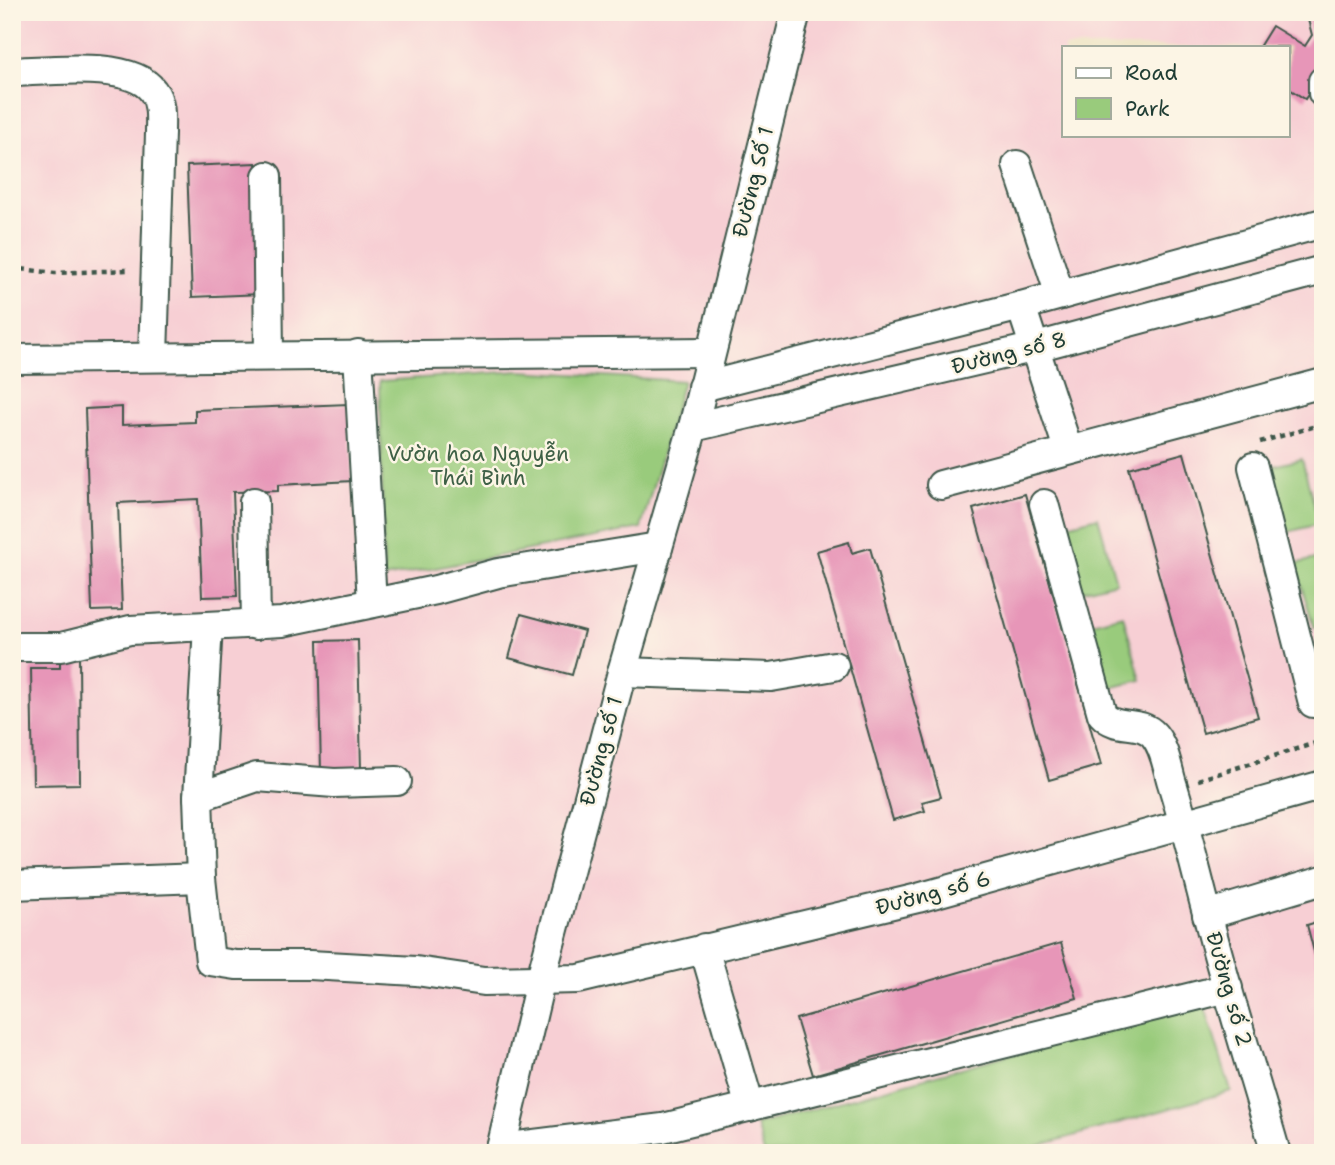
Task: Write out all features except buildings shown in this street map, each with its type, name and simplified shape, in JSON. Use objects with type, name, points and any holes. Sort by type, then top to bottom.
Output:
[{"type":"street","name":"Đường Số 1","points":[[709,352],[796,12]]},
{"type":"street","points":[[12,72],[121,72],[145,82],[153,90],[160,111],[153,356]]},
{"type":"street","points":[[1323,81],[1323,93]]},
{"type":"street","points":[[1017,165],[1060,295]]},
{"type":"street","points":[[267,176],[269,355]]},
{"type":"street","name":"Đường số 8","points":[[702,387],[1021,306],[1323,223]]},
{"type":"street","name":"Đường số 8","points":[[692,428],[1036,347],[1323,270]]},
{"type":"street","points":[[1021,306],[1068,449]]},
{"type":"street","points":[[12,359],[82,356],[709,352]]},
{"type":"street","name":"Đường số 1","points":[[500,1150],[540,982],[621,672],[692,428],[709,352]]},
{"type":"street","points":[[358,354],[372,603]]},
{"type":"street","points":[[941,485],[1323,383]]},
{"type":"street","points":[[1253,467],[1312,703]]},
{"type":"street","points":[[254,502],[256,625]]},
{"type":"street","name":"Đường số 2","points":[[1044,504],[1102,714],[1118,726],[1138,726],[1152,733],[1161,747],[1186,824],[1207,915],[1276,1153]]},
{"type":"street","points":[[12,647],[61,646],[130,630],[256,625],[372,603],[498,573],[658,547]]},
{"type":"street","points":[[12,885],[201,878],[198,797],[208,626]]},
{"type":"street","points":[[621,672],[772,677],[834,666]]},
{"type":"street","points":[[198,797],[257,778],[334,783],[397,781]]},
{"type":"street","name":"Đường số 6","points":[[201,878],[210,961],[236,965],[310,965],[416,971],[484,981],[540,982],[579,979],[918,898],[1323,785]]},
{"type":"street","points":[[1207,915],[1323,880]]},
{"type":"street","points":[[704,948],[750,1107]]},
{"type":"street","points":[[500,1150],[663,1128],[1228,988]]},
{"type":"path","points":[[12,268],[55,273],[114,268],[154,273]]},
{"type":"shaded area","points":[[12,12],[1323,12],[1323,1153],[12,1153]]},
{"type":"green space","name":"Vườn hoa Nguyễn Thái Bình","points":[[520,371],[683,381],[641,528],[384,578],[380,381]]},
{"type":"green space","points":[[1302,459],[1319,524],[1284,533],[1266,468]]},
{"type":"green space","points":[[1098,517],[1116,582],[1081,591],[1063,526]]},
{"type":"green space","points":[[1323,557],[1323,626],[1314,628],[1295,564]]},
{"type":"green space","points":[[1123,615],[1141,680],[1106,689],[1088,624]]},
{"type":"green space","points":[[1203,1001],[1231,1091],[1013,1153],[764,1153],[756,1125]]}]
